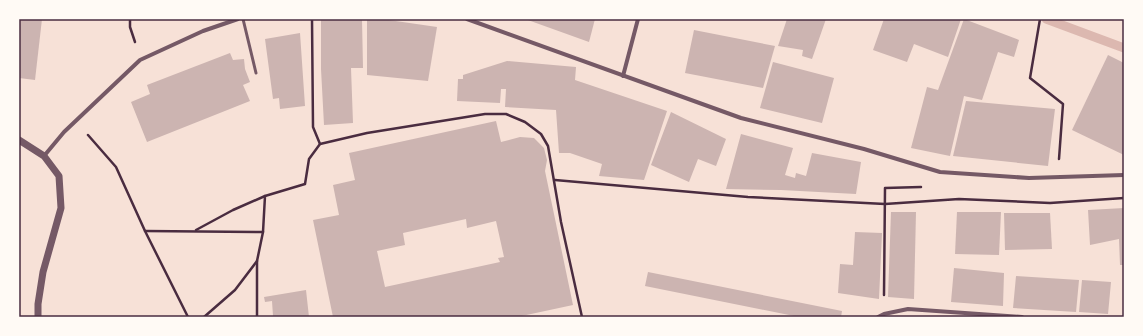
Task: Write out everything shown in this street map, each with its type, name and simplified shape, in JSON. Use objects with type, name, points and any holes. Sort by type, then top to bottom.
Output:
[{"type":"street","points":[[44,156],[64,132],[140,60],[203,31],[238,19]]},
{"type":"street","points":[[468,19],[741,118],[864,149],[940,172],[1029,178],[1124,176]]},
{"type":"street","points":[[623,76],[638,19]]},
{"type":"street","points":[[19,140],[44,156],[59,176],[61,208],[43,272],[38,304],[38,317]]},
{"type":"street","points":[[878,317],[884,314],[908,310],[1022,317]]},
{"type":"lane","points":[[243,19],[256,73]]},
{"type":"path","points":[[130,19],[130,27],[140,60]]},
{"type":"path","points":[[312,19],[313,127],[320,144]]},
{"type":"path","points":[[1040,19],[1038,38],[1030,78],[1063,104],[1058,177]]},
{"type":"path","points":[[194,231],[233,210],[265,196],[304,184],[309,158],[320,144],[458,118],[485,114],[506,114],[526,122],[540,134],[548,146],[561,222],[582,317]]},
{"type":"path","points":[[76,121],[116,167],[145,231],[188,317]]},
{"type":"path","points":[[554,180],[748,197],[885,204],[959,200],[1050,203],[1124,198]]},
{"type":"path","points":[[884,314],[886,188],[924,187]]},
{"type":"path","points":[[257,317],[257,261],[263,232],[265,196]]},
{"type":"path","points":[[145,231],[263,232]]},
{"type":"path","points":[[204,317],[235,290],[257,261]]},
{"type":"building","points":[[19,19],[42,19],[35,80],[19,78]]},
{"type":"building","points":[[321,19],[362,19],[363,68],[351,68],[353,123],[324,125],[321,69]]},
{"type":"building","points":[[367,19],[382,19],[437,27],[428,81],[367,75]]},
{"type":"building","points":[[525,19],[595,19],[589,42]]},
{"type":"building","points":[[787,19],[826,19],[812,59],[802,56],[803,50],[778,46]]},
{"type":"building","points":[[884,19],[961,19],[948,57],[914,44],[907,62],[873,50]]},
{"type":"building","points":[[964,19],[1019,40],[1014,57],[998,52],[982,100],[964,96],[950,156],[911,148],[927,87],[938,90]]},
{"type":"building","points":[[694,30],[775,46],[763,88],[685,73]]},
{"type":"building","points":[[300,33],[305,106],[280,109],[279,98],[273,99],[265,39]]},
{"type":"building","points":[[230,53],[233,60],[244,59],[245,69],[250,82],[243,85],[250,101],[147,142],[131,102],[150,94],[147,85]]},
{"type":"building","points":[[1108,55],[1124,63],[1124,155],[1072,130]]},
{"type":"building","points":[[507,61],[576,67],[575,80],[667,111],[644,180],[599,176],[602,164],[570,153],[559,153],[556,110],[505,107],[506,89],[501,89],[500,103],[457,101],[458,79],[463,79],[463,75]]},
{"type":"building","points":[[773,62],[834,78],[822,123],[760,108]]},
{"type":"building","points":[[966,101],[1055,109],[1048,166],[953,156]]},
{"type":"building","points":[[671,112],[726,139],[716,166],[698,159],[689,182],[651,165]]},
{"type":"building","points":[[496,121],[501,142],[520,137],[534,138],[544,148],[547,160],[545,171],[573,305],[517,317],[333,317],[313,220],[339,215],[333,185],[355,180],[349,153]],"holes":[[[466,219],[467,228],[496,221],[504,257],[498,258],[500,262],[385,287],[377,251],[405,245],[403,233]]]},
{"type":"building","points":[[741,134],[793,148],[785,175],[795,178],[796,173],[806,176],[812,153],[861,162],[856,194],[726,189]]},
{"type":"building","points":[[1124,208],[1124,265],[1120,265],[1119,239],[1090,245],[1088,210]]},
{"type":"building","points":[[891,212],[916,212],[914,299],[888,297]]},
{"type":"building","points":[[957,212],[1001,212],[999,255],[955,254]]},
{"type":"building","points":[[1004,213],[1050,213],[1052,249],[1005,250]]},
{"type":"building","points":[[855,232],[882,233],[879,299],[838,293],[840,264],[853,265]]},
{"type":"building","points":[[954,268],[1004,273],[1003,306],[951,302]]},
{"type":"building","points":[[648,272],[842,311],[841,317],[799,317],[645,286]]},
{"type":"building","points":[[1016,276],[1079,280],[1076,312],[1013,308]]},
{"type":"building","points":[[1082,280],[1111,282],[1108,314],[1079,312]]},
{"type":"building","points":[[306,290],[309,317],[270,317],[273,316],[272,301],[265,302],[264,297]]},
{"type":"waterway","points":[[1046,19],[1124,48]]}]
